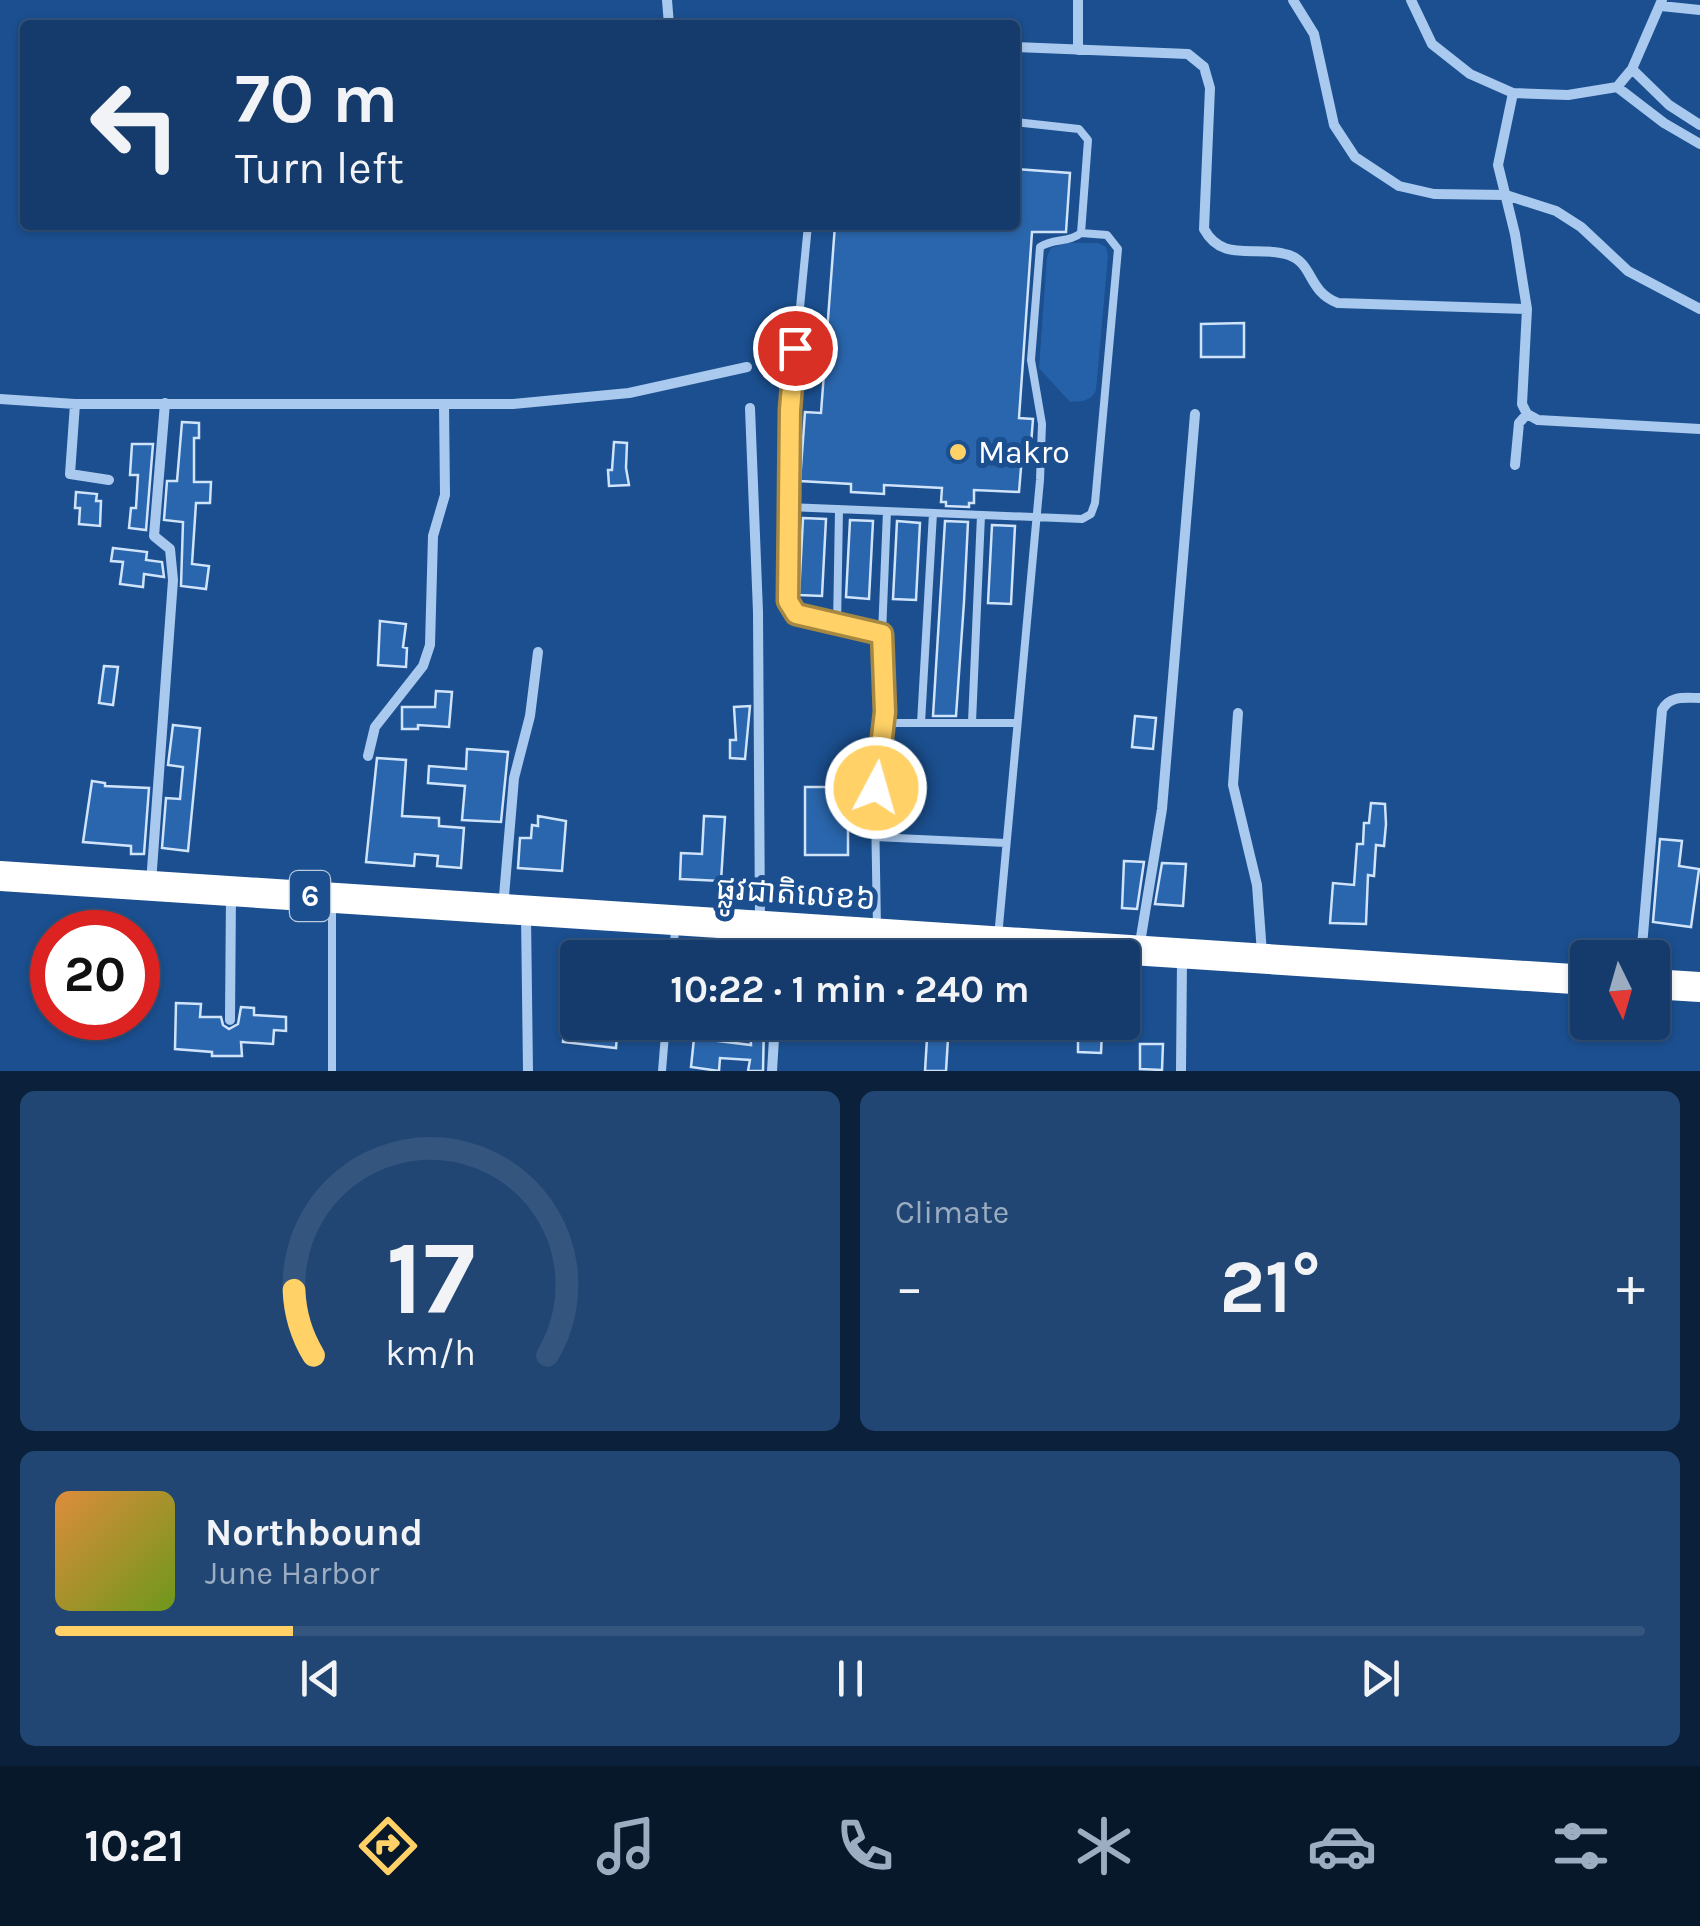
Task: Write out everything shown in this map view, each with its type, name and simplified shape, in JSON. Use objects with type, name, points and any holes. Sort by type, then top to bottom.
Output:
[{"type":"highway","name":"ផ្លូវជាតិលេខ៦","points":[[0,876],[983,940]]},
{"type":"highway","name":"ផ្លូវជាតិលេខ៦","points":[[1140,950],[1570,979]]},
{"type":"highway","points":[[1670,985],[1700,987]]},
{"type":"street","points":[[1078,0],[1078,50]]},
{"type":"street","points":[[1293,0],[1314,34],[1334,125],[1356,157],[1399,186],[1434,194],[1506,195],[1556,211],[1582,227],[1628,270],[1700,310]]},
{"type":"street","points":[[1411,0],[1432,44],[1470,74],[1513,93],[1568,95],[1617,87],[1632,69],[1662,3],[1700,10]]},
{"type":"street","points":[[1020,48],[1188,54],[1204,67],[1210,88],[1204,229],[1211,242],[1223,249],[1295,257],[1324,298],[1338,302],[1526,309]]},
{"type":"street","points":[[1632,69],[1644,84],[1700,125]]},
{"type":"street","points":[[1617,87],[1664,124],[1700,144]]},
{"type":"street","points":[[1513,93],[1498,166],[1526,309],[1522,404],[1527,414],[1538,420],[1700,429]]},
{"type":"street","points":[[0,399],[75,404],[513,404],[629,393],[747,367]]},
{"type":"street","points":[[151,886],[173,580],[170,549],[154,536],[165,403]]},
{"type":"street","points":[[75,404],[70,474],[109,480]]},
{"type":"street","points":[[368,756],[375,726],[423,666],[430,646],[433,536],[445,495],[444,404]]},
{"type":"street","points":[[750,408],[774,940]]},
{"type":"street","points":[[1140,944],[1162,808],[1195,414]]},
{"type":"street","points":[[1515,465],[1520,423],[1527,414]]},
{"type":"street","points":[[528,1071],[514,909],[514,778],[530,716],[538,652]]},
{"type":"street","points":[[1643,940],[1662,710],[1666,702],[1677,697],[1700,698]]},
{"type":"street","points":[[1238,713],[1233,785],[1257,885],[1262,958]]},
{"type":"street","points":[[230,1020],[231,892]]},
{"type":"street","points":[[1181,1071],[1182,953]]},
{"type":"street","points":[[772,1071],[774,1040]]},
{"type":"lane","points":[[1020,122],[1079,128],[1088,140],[1081,233]]},
{"type":"lane","points":[[808,230],[790,410],[788,601],[796,614],[882,634]]},
{"type":"lane","points":[[788,507],[1036,517],[1082,518],[1091,514],[1118,249],[1106,235],[1081,233],[1040,247],[1031,360],[1042,424],[1036,517],[998,940]]},
{"type":"lane","points":[[837,626],[839,509]]},
{"type":"lane","points":[[876,933],[875,837],[886,669],[882,634],[887,511]]},
{"type":"lane","points":[[922,723],[933,513]]},
{"type":"lane","points":[[972,722],[982,515]]},
{"type":"lane","points":[[883,724],[1018,723]]},
{"type":"lane","points":[[875,837],[1006,843]]},
{"type":"lane","points":[[332,898],[332,1071]]},
{"type":"lane","points":[[674,940],[676,920]]},
{"type":"lane","points":[[662,1071],[665,1040]]},
{"type":"shaded area","points":[[1067,243],[1098,243],[1106,247],[1108,256],[1096,390],[1088,399],[1070,402],[1039,368],[1047,257],[1051,248]]},
{"type":"building","points":[[1020,169],[1070,173],[1066,232],[1032,232],[1019,418],[1033,419],[1030,457],[1022,456],[1019,492],[974,490],[974,503],[969,503],[969,507],[946,506],[946,502],[941,502],[942,488],[884,485],[884,494],[851,492],[851,484],[800,481],[805,412],[821,413],[835,230],[1020,230]]},
{"type":"building","points":[[1244,323],[1244,357],[1201,357],[1201,324]]},
{"type":"building","points":[[182,422],[199,423],[199,438],[194,438],[194,482],[211,482],[210,503],[196,503],[192,564],[209,566],[206,589],[181,586],[183,522],[164,520],[167,481],[177,481]]},
{"type":"building","points":[[614,442],[627,443],[629,485],[609,486]]},
{"type":"building","points":[[132,444],[153,444],[146,530],[129,528],[131,508],[136,508],[138,475],[130,475]]},
{"type":"building","points":[[76,492],[97,494],[96,501],[101,501],[100,526],[79,524]]},
{"type":"building","points":[[803,518],[826,519],[822,596],[799,595]]},
{"type":"building","points":[[850,520],[873,521],[869,599],[846,597]]},
{"type":"building","points":[[897,521],[920,523],[916,600],[893,599]]},
{"type":"building","points":[[945,521],[968,522],[964,602],[956,716],[933,716]]},
{"type":"building","points":[[992,525],[1015,526],[1011,604],[988,603]]},
{"type":"building","points":[[113,548],[147,552],[146,560],[162,562],[164,577],[144,574],[143,587],[120,584],[123,562],[111,561]]},
{"type":"building","points":[[380,621],[406,624],[406,667],[378,665]]},
{"type":"building","points":[[104,666],[118,667],[113,705],[99,703]]},
{"type":"building","points":[[436,691],[452,692],[449,727],[418,725],[418,729],[402,729],[402,707],[435,707]]},
{"type":"building","points":[[750,706],[745,759],[730,758],[730,740],[736,740],[734,707]]},
{"type":"building","points":[[1135,716],[1156,718],[1153,749],[1132,747]]},
{"type":"building","points":[[173,725],[200,728],[188,851],[162,848],[166,798],[180,799],[183,767],[168,765]]},
{"type":"building","points":[[467,749],[508,752],[501,822],[462,820],[465,786],[428,783],[429,766],[466,769]]},
{"type":"building","points":[[377,758],[406,760],[402,816],[439,818],[439,826],[464,828],[461,868],[437,866],[438,856],[415,854],[414,866],[366,862]]},
{"type":"building","points":[[92,781],[105,786],[149,788],[144,854],[131,854],[131,846],[83,842]]},
{"type":"building","points":[[805,787],[848,787],[848,855],[805,855]]},
{"type":"building","points":[[1371,803],[1385,804],[1386,824],[1384,846],[1376,845],[1374,876],[1368,875],[1366,924],[1330,923],[1333,883],[1354,885],[1357,844],[1363,844],[1364,823],[1369,823]]},
{"type":"building","points":[[538,816],[566,821],[562,871],[518,868],[520,838],[531,838],[532,825],[538,826]]},
{"type":"building","points":[[704,816],[725,817],[721,881],[680,879],[681,853],[702,854]]},
{"type":"building","points":[[1660,839],[1682,841],[1679,866],[1699,869],[1691,927],[1653,922]]},
{"type":"building","points":[[1124,861],[1144,862],[1137,909],[1122,908]]},
{"type":"building","points":[[1162,863],[1186,864],[1183,906],[1155,904]]},
{"type":"building","points":[[176,1003],[201,1004],[200,1017],[221,1017],[229,1029],[238,1024],[241,1007],[254,1008],[254,1015],[286,1017],[286,1031],[274,1030],[273,1044],[241,1042],[242,1056],[212,1056],[212,1052],[175,1049]]},
{"type":"building","points":[[563,1040],[617,1040],[616,1048]]},
{"type":"building","points":[[694,1040],[751,1045],[751,1040],[764,1040],[763,1071],[748,1071],[750,1060],[720,1058],[719,1071],[691,1067]]},
{"type":"building","points":[[927,1040],[948,1040],[946,1071],[925,1071]]},
{"type":"building","points":[[1078,1040],[1102,1040],[1101,1053],[1078,1052]]},
{"type":"building","points":[[1140,1044],[1163,1044],[1162,1070],[1140,1069]]},
{"type":"place","name":"Makro","points":[[958,452]]},
{"type":"route","points":[[795,348],[790,410],[788,601],[796,614],[882,634],[885,712],[876,788]]}]
